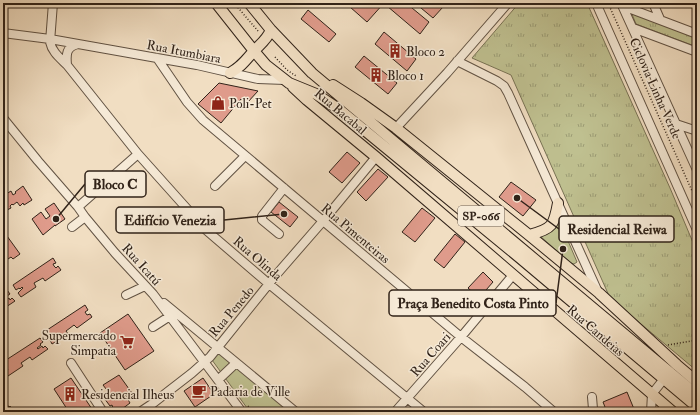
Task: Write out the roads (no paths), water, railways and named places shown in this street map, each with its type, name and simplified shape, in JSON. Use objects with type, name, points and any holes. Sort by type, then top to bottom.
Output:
[{"type":"main road","name":"SP-066","points":[[216,3],[266,65],[287,82],[316,94],[340,110],[514,253],[670,372],[697,407]]},
{"type":"main road","name":"SP-066","points":[[249,3],[271,30],[312,73],[494,227],[697,395]]},
{"type":"main road","points":[[230,73],[238,69],[243,64],[264,41],[271,30]]},
{"type":"main road","points":[[312,73],[330,82],[396,128],[529,234],[599,292],[670,372],[697,382]]},
{"type":"main road","name":"Rua Bacabal","points":[[287,82],[376,157]]},
{"type":"main road","name":"Rua Candeias","points":[[376,157],[673,412]]},
{"type":"main road","points":[[529,234],[546,230],[553,223],[556,216],[558,203]]},
{"type":"street","points":[[3,33],[50,39],[53,3]]},
{"type":"street","points":[[396,128],[458,61],[508,3]]},
{"type":"street","points":[[596,3],[697,230]]},
{"type":"street","points":[[653,3],[660,20]]},
{"type":"street","points":[[622,4],[697,34]]},
{"type":"street","points":[[622,4],[697,170]]},
{"type":"street","points":[[633,28],[697,52]]},
{"type":"street","name":"Rua Itumbiara","points":[[50,39],[197,65],[258,79],[287,82]]},
{"type":"street","name":"Rua Olinda","points":[[50,39],[50,45],[53,51],[67,65],[138,154],[206,230],[424,412]]},
{"type":"street","points":[[67,65],[66,56],[70,48],[73,45],[78,44]]},
{"type":"street","name":"Rua Pimenteiras","points":[[157,58],[187,102],[203,120],[554,412]]},
{"type":"street","points":[[458,61],[504,86],[599,292]]},
{"type":"street","name":"Rua Icatú","points":[[3,118],[38,161],[153,294],[218,380],[245,409]]},
{"type":"street","points":[[676,124],[697,131]]},
{"type":"street","points":[[78,207],[138,154]]},
{"type":"street","points":[[215,186],[245,156]]},
{"type":"street","name":"Rua Penedo","points":[[140,412],[205,362],[376,157]]},
{"type":"street","points":[[279,234],[262,220],[262,216],[284,188]]},
{"type":"street","points":[[72,227],[86,217]]},
{"type":"street","name":"Rua Coari","points":[[395,412],[513,275]]},
{"type":"street","points":[[126,295],[145,286]]},
{"type":"street","points":[[153,294],[296,412]]},
{"type":"street","points":[[153,327],[170,316]]},
{"type":"street","points":[[71,363],[103,412]]},
{"type":"street","points":[[218,380],[236,363]]},
{"type":"street","points":[[651,412],[652,394],[670,372]]},
{"type":"street","points":[[592,397],[592,412]]},
{"type":"street","points":[[152,404],[157,412]]},
{"type":"place","name":"Bloco 2","points":[[395,51]]},
{"type":"place","name":"Bloco 1","points":[[376,75]]},
{"type":"place","name":"Poli-Pet","points":[[218,103]]},
{"type":"place","name":"Residencial Reiwa","points":[[517,198]]},
{"type":"place","name":"Edifício Venezia","points":[[284,214]]},
{"type":"place","name":"Bloco C","points":[[56,219]]},
{"type":"place","name":"Praça Benedito Costa Pinto","points":[[563,249]]},
{"type":"place","name":"Supermercado Simpatia","points":[[127,342]]},
{"type":"place","name":"Padaria de Ville","points":[[199,391]]},
{"type":"place","name":"Residencial Ilheus","points":[[70,394]]}]
